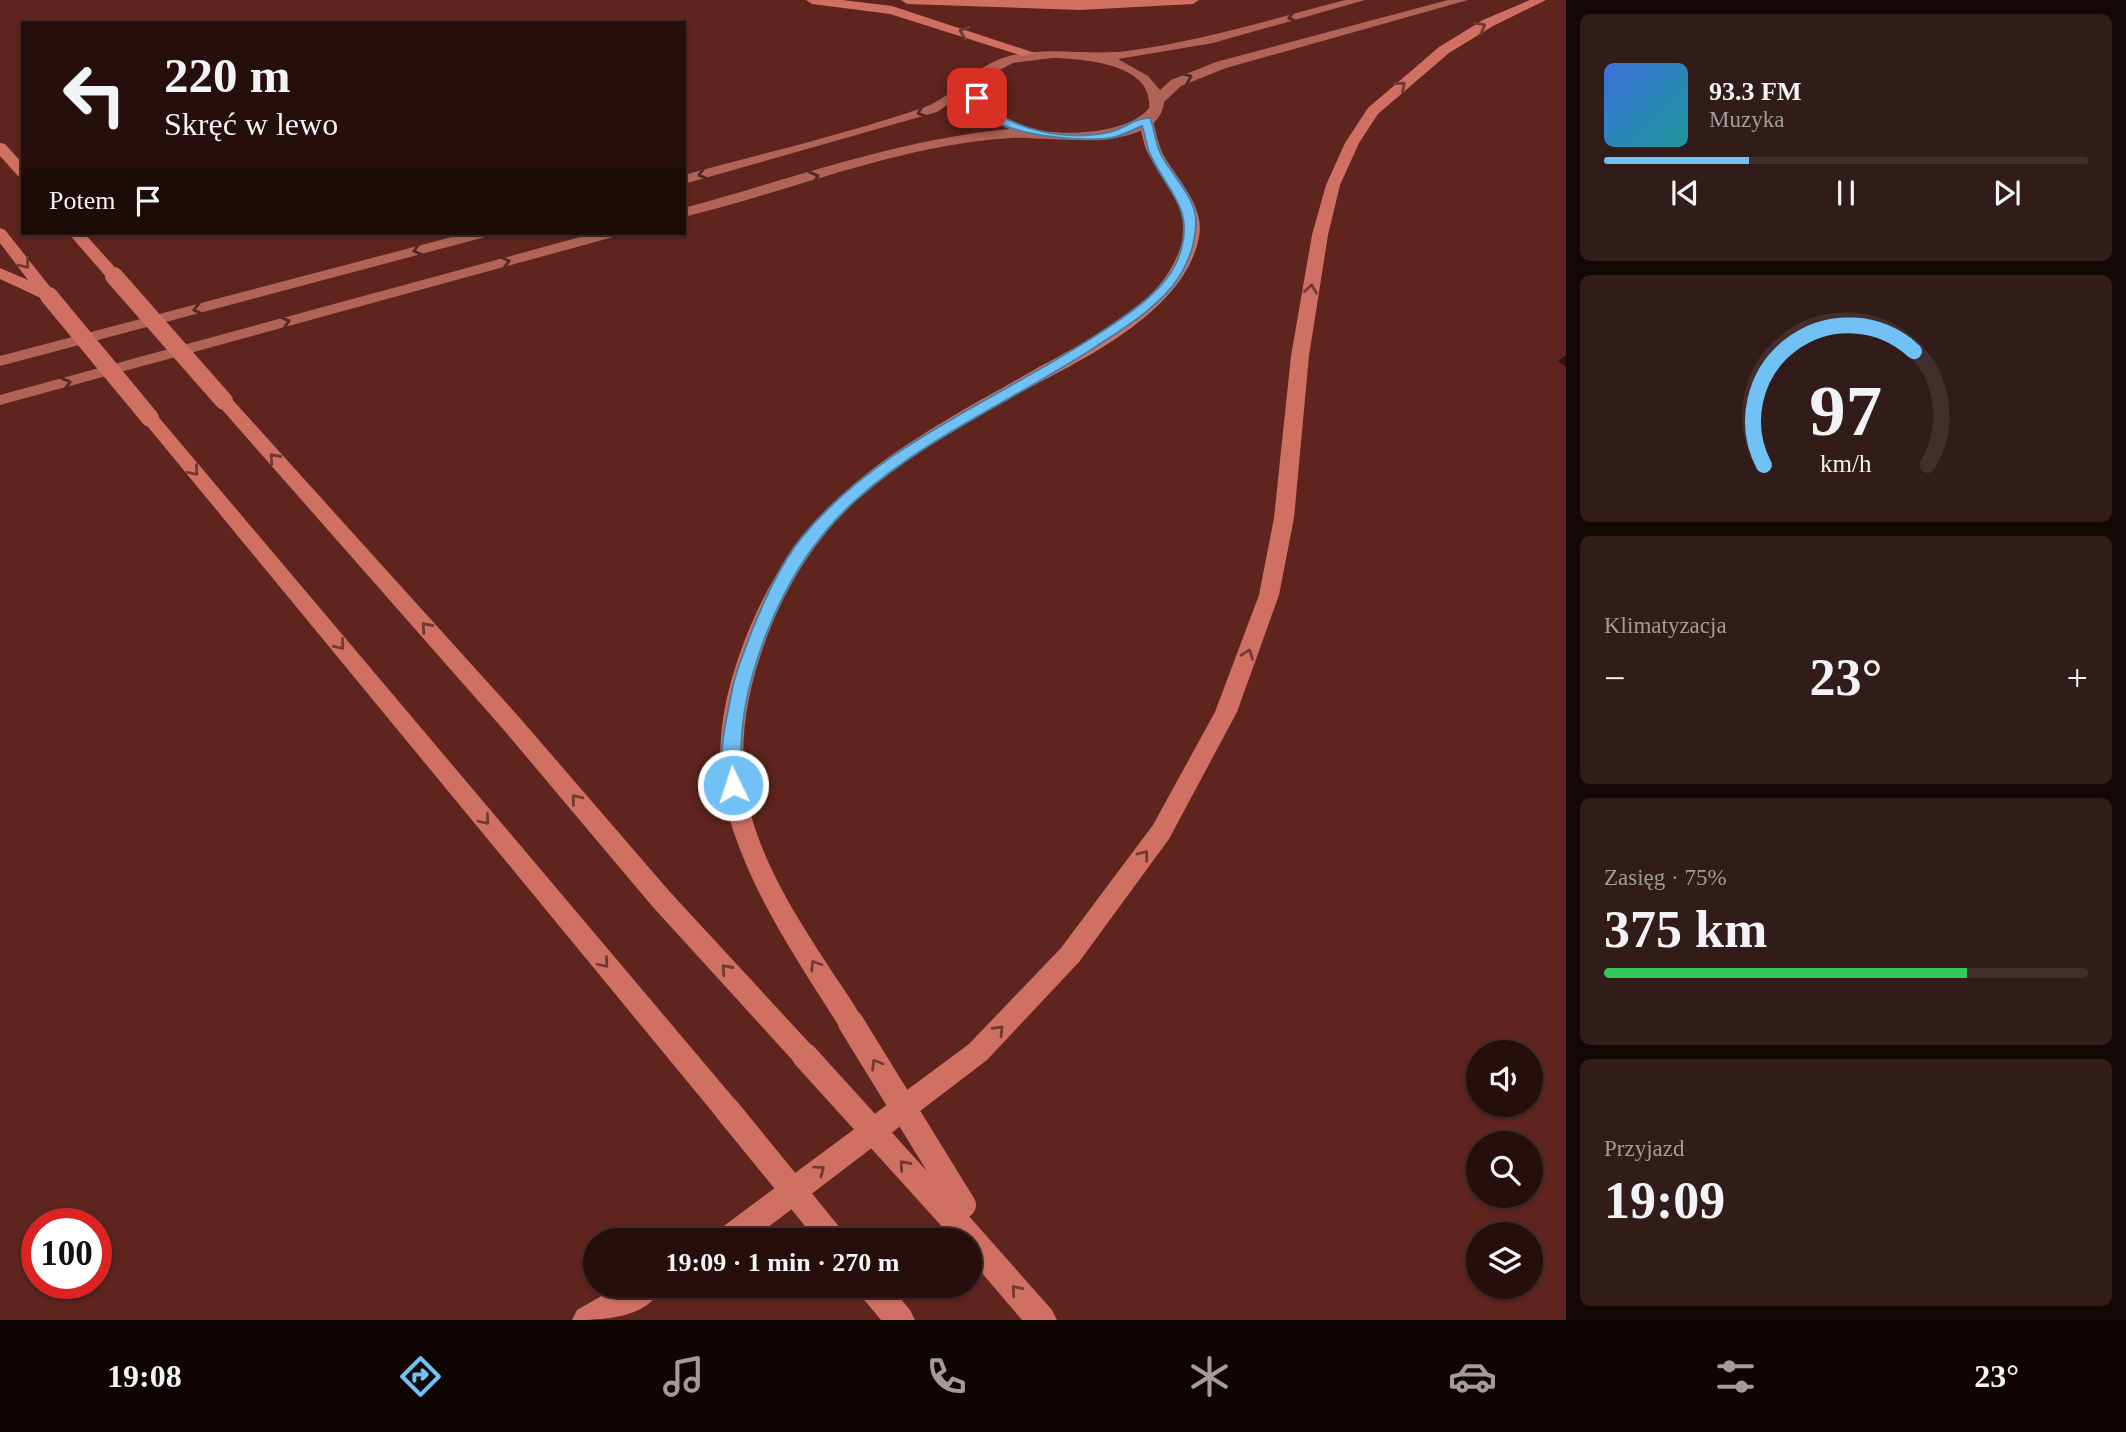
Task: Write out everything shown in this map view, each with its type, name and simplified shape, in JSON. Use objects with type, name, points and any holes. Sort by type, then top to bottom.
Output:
[{"type":"highway","points":[[812,0],[892,10],[1028,54]]},
{"type":"highway","points":[[907,0],[1080,6],[1193,0]]},
{"type":"highway","points":[[744,1228],[978,1052],[1070,954],[1161,832],[1226,712],[1269,595],[1284,517],[1300,356],[1320,235],[1333,185],[1352,143],[1373,111],[1444,50],[1489,23],[1540,0]]},
{"type":"highway","points":[[1042,1320],[989,1260],[957,1210],[851,1023],[793,930],[745,827],[733,785],[731,744],[743,676],[782,579],[807,541],[852,496],[915,447],[1100,339],[1153,301],[1167,285],[1186,255],[1191,220],[1177,187],[1154,152],[1146,121]]},
{"type":"highway","points":[[0,147],[21,171]]},
{"type":"highway","points":[[0,233],[150,418],[823,1228]]},
{"type":"highway","points":[[78,235],[511,723],[661,899],[805,1056],[957,1210]]},
{"type":"highway","points":[[0,273],[50,296]]},
{"type":"highway","points":[[586,1320],[626,1298]]},
{"type":"highway","points":[[881,1298],[900,1320]]},
{"type":"main road","points":[[686,179],[932,109],[951,100],[1004,61],[1028,54],[1122,55],[1171,47],[1359,0]]},
{"type":"main road","points":[[1158,99],[1176,83],[1221,65],[1462,0]]},
{"type":"main road","points":[[686,212],[920,149],[996,135],[1038,134],[1087,138],[1111,135],[1146,121],[1156,111],[1158,99],[1155,88],[1137,73],[1111,61],[1089,56]]},
{"type":"main road","points":[[980,77],[975,87],[977,98],[985,109],[1016,127],[1038,134]]},
{"type":"main road","points":[[0,361],[476,235]]},
{"type":"main road","points":[[0,400],[605,235]]},
{"type":"shaded area","points":[[0,0],[1566,0],[1566,355],[1558,361],[1566,367],[1566,1320],[0,1320]]},
{"type":"route","points":[[733,785],[731,744],[743,676],[773,597],[807,541],[852,496],[915,447],[1075,355],[1132,317],[1153,301],[1167,285],[1186,255],[1191,235],[1191,220],[1177,187],[1154,152],[1146,121],[1132,129],[1087,138],[1038,134],[998,119],[985,109],[977,98]]}]
